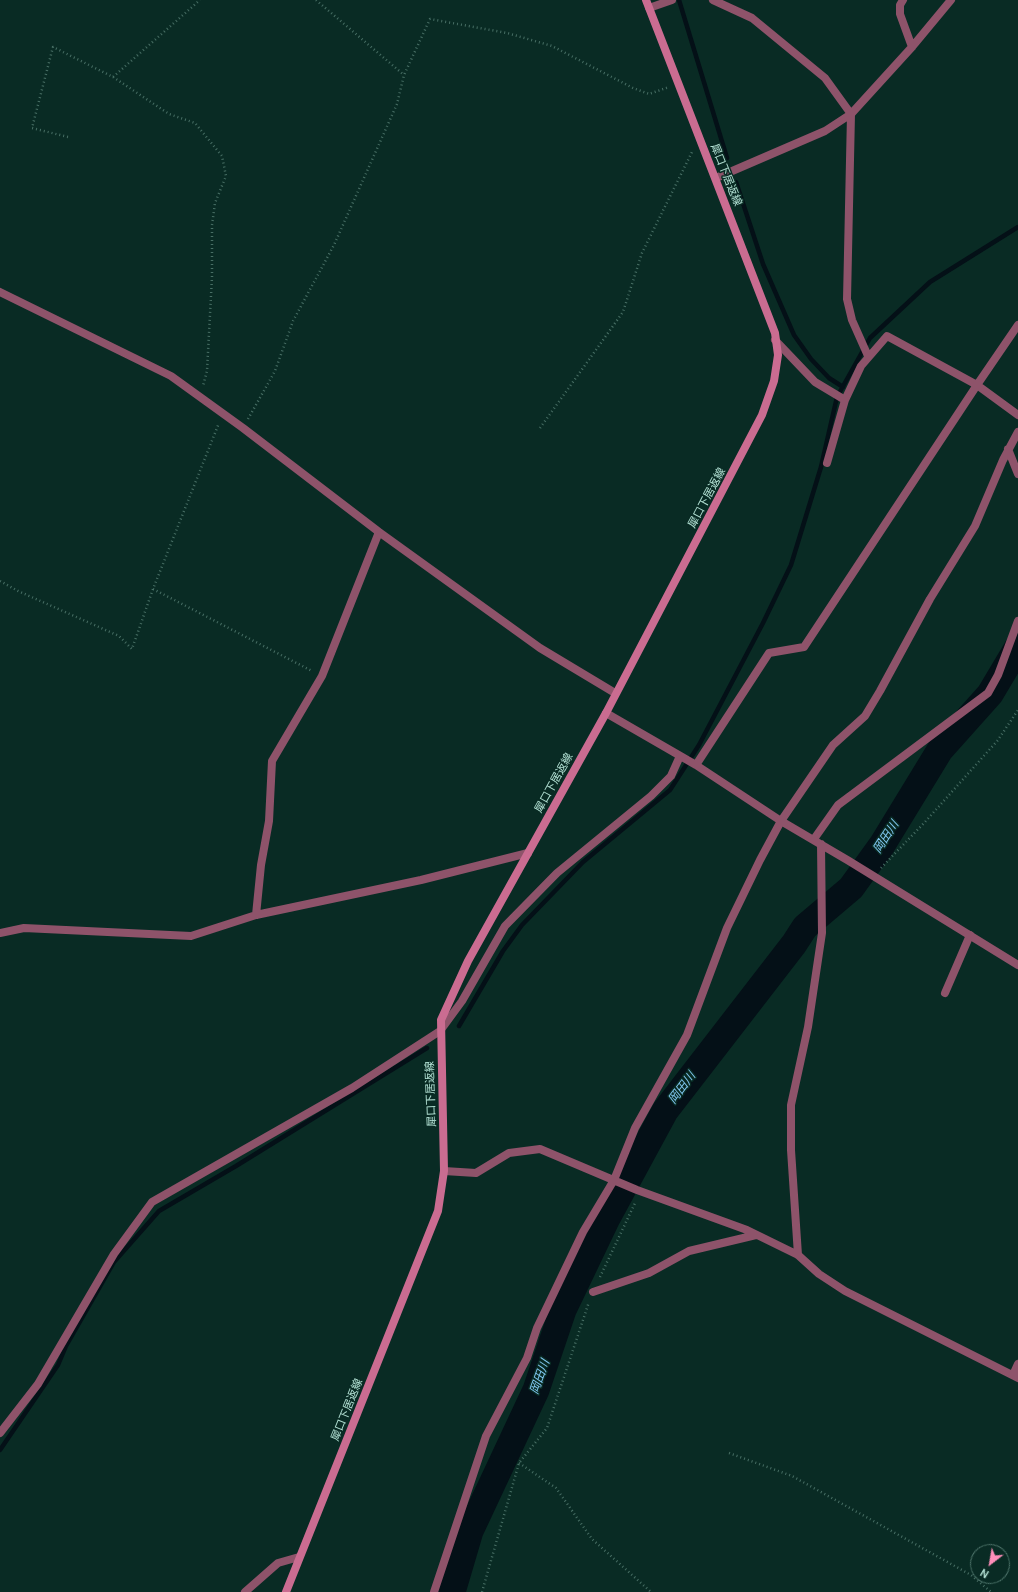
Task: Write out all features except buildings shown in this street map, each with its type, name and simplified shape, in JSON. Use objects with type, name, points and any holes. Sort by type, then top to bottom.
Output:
[{"type":"main road","name":"犀口下居返線","points":[[286,1592],[438,1211],[444,1171],[440,1031],[441,1020],[468,961],[606,713],[615,693],[762,415],[774,381],[778,355],[774,332],[750,265],[648,4]]},
{"type":"street","points":[[648,4],[672,0]]},
{"type":"street","points":[[713,0],[752,18],[825,78],[851,114],[847,299],[852,320],[864,349],[861,366],[839,397],[827,463]]},
{"type":"street","points":[[903,0],[900,5],[900,14],[912,47]]},
{"type":"street","points":[[716,178],[826,131],[851,114],[912,47],[951,0]]},
{"type":"street","points":[[0,292],[171,376],[243,428],[379,532],[540,648],[615,693]]},
{"type":"street","points":[[696,765],[769,653],[804,647],[977,384],[1018,325]]},
{"type":"street","points":[[864,349],[887,336],[977,384],[1018,415]]},
{"type":"street","points":[[775,340],[815,382],[839,397]]},
{"type":"street","points":[[434,1592],[486,1436],[527,1358],[537,1328],[584,1232],[614,1180],[635,1128],[687,1035],[726,928],[781,821],[833,745],[865,716],[880,691],[930,599],[975,526],[1008,449],[1018,432]]},
{"type":"street","points":[[1008,449],[1018,474]]},
{"type":"street","points":[[256,916],[261,865],[269,821],[272,761],[322,676],[379,532]]},
{"type":"street","points":[[814,839],[838,805],[988,693],[998,675],[1018,621]]},
{"type":"street","points":[[606,713],[696,765],[781,821],[814,839],[970,935],[1017,962]]},
{"type":"street","points":[[0,1433],[38,1384],[114,1254],[152,1202],[352,1088],[440,1031],[462,1001],[505,926],[557,873],[652,796],[671,776],[680,756]]},
{"type":"street","points":[[798,1255],[791,1150],[791,1105],[808,1027],[822,933],[822,844]]},
{"type":"street","points":[[0,933],[24,928],[191,936],[256,916],[421,880],[528,853]]},
{"type":"street","points":[[945,993],[970,935]]},
{"type":"street","points":[[444,1171],[476,1173],[509,1153],[540,1149],[639,1190],[756,1235],[798,1255],[818,1274],[845,1291],[1016,1376],[1018,1364]]},
{"type":"street","points":[[593,1292],[649,1273],[689,1251],[756,1235]]},
{"type":"street","points":[[245,1592],[278,1563],[299,1557]]},
{"type":"path","points":[[113,77],[200,0]]},
{"type":"path","points":[[316,0],[404,75]]},
{"type":"path","points":[[243,428],[275,371],[293,321],[334,245],[397,104],[404,75],[430,19],[507,33],[552,46],[633,88],[649,94],[679,83]]},
{"type":"path","points":[[68,137],[32,128],[53,47],[113,77],[169,114],[195,123],[222,156],[226,176],[215,203],[212,225],[212,277],[207,371],[200,396]]},
{"type":"path","points":[[540,428],[623,312],[642,253],[690,155],[700,140]]},
{"type":"path","points":[[0,581],[18,592],[119,636],[132,649],[153,589],[222,413]]},
{"type":"path","points":[[153,589],[322,676]]},
{"type":"path","points":[[873,876],[925,822],[998,740],[1018,710]]},
{"type":"path","points":[[482,1592],[519,1463],[547,1428],[593,1292],[639,1190]]},
{"type":"path","points":[[729,1453],[792,1476],[971,1575],[991,1592]]},
{"type":"path","points":[[519,1463],[556,1488],[592,1539],[651,1592]]},
{"type":"waterway","points":[[679,0],[727,158]]},
{"type":"waterway","points":[[736,182],[763,264],[794,335],[811,359],[829,378],[843,387]]},
{"type":"waterway","points":[[459,1026],[503,951],[522,925],[583,862],[670,790],[699,745],[763,623],[791,565],[821,467],[837,397],[870,338],[930,282],[1018,227]]},
{"type":"waterway","name":"岡田川","points":[[452,1592],[470,1531],[536,1390],[563,1310],[607,1218],[665,1111],[794,944],[805,927],[851,888],[882,845],[940,750],[990,694],[1018,647]]},
{"type":"waterway","points":[[0,1450],[58,1365],[66,1346],[114,1262],[159,1211],[236,1166],[427,1048]]}]
